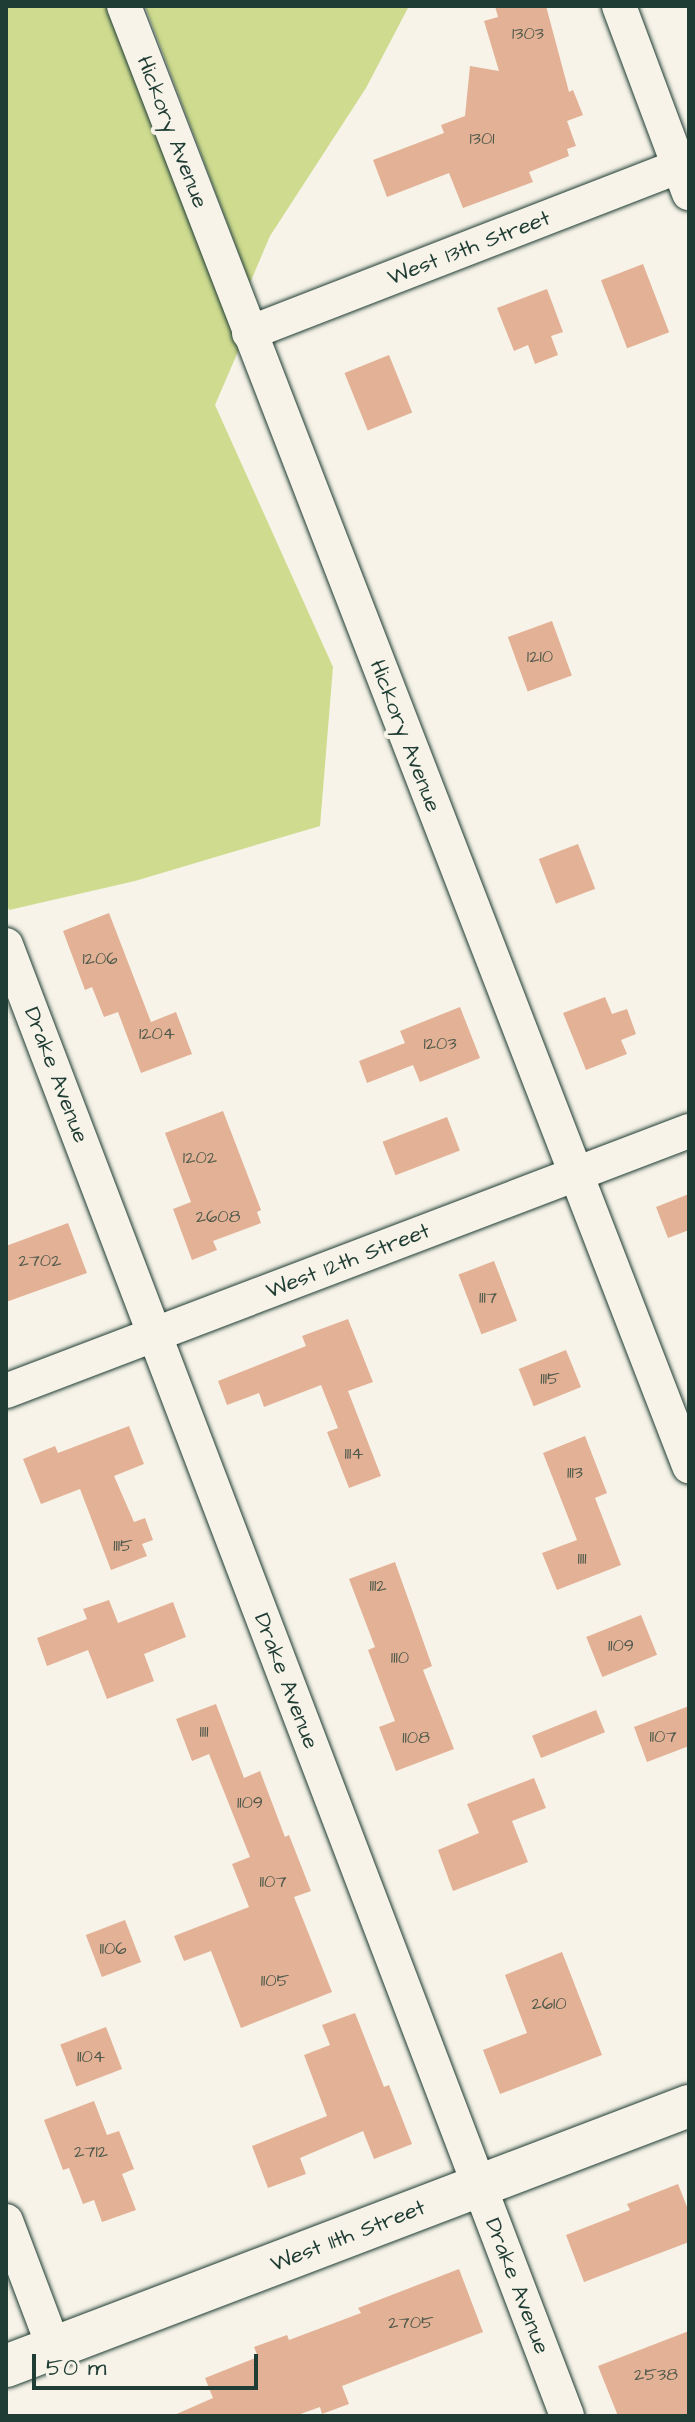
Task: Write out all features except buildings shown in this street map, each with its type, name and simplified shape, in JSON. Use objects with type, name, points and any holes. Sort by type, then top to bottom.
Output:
[{"type":"main road","name":"West 11th Street","points":[[6,2366],[689,2106]]},
{"type":"street","name":"Hickory Avenue","points":[[124,6],[689,1466]]},
{"type":"street","points":[[619,6],[686,174]]},
{"type":"street","name":"West 13th Street","points":[[249,333],[686,174]]},
{"type":"street","name":"Drake Avenue","points":[[6,945],[567,2416]]},
{"type":"street","name":"West 12th Street","points":[[6,1391],[689,1131]]},
{"type":"street","points":[[6,2221],[54,2348]]},
{"type":"green space","points":[[6,6],[115,6],[243,340],[215,405],[333,667],[320,826],[135,881],[9,910],[6,902]]},
{"type":"green space","points":[[145,6],[409,6],[366,88],[270,236],[250,283]]}]
